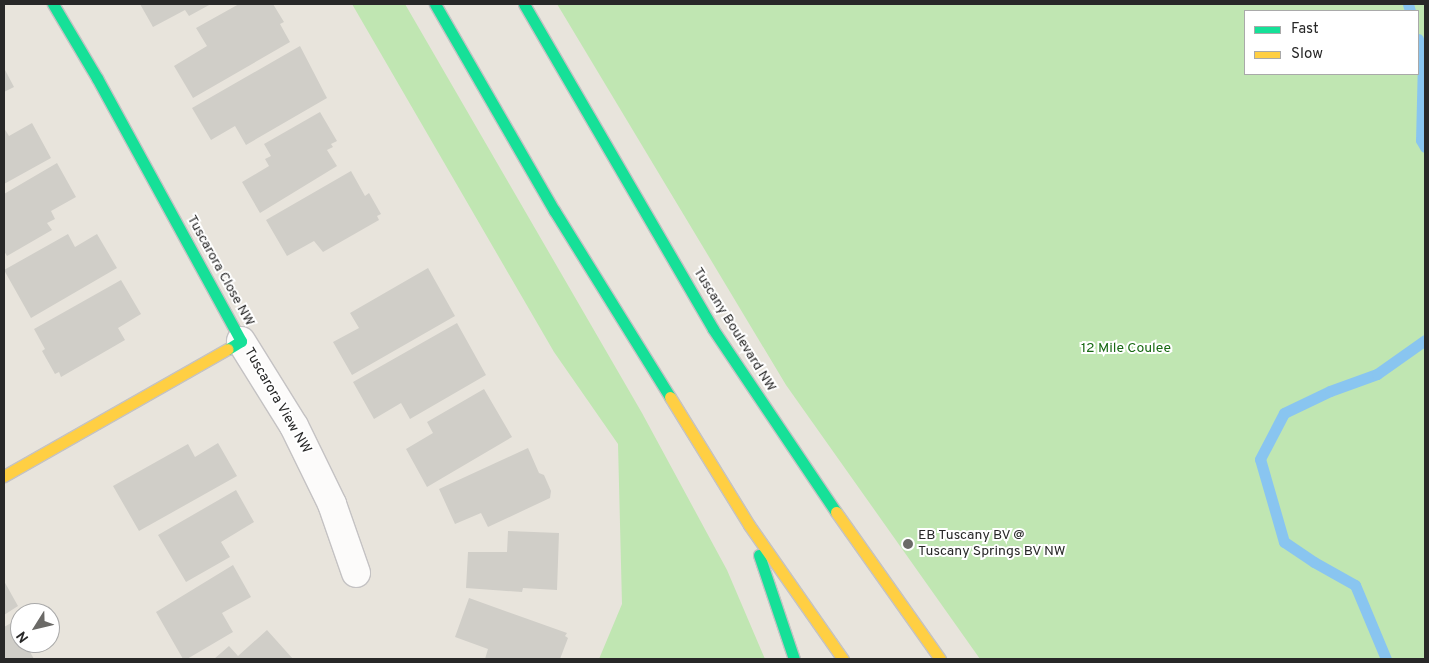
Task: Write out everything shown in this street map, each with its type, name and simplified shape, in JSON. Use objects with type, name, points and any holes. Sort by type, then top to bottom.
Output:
[{"type":"street","name":"Tuscarora Close NW","points":[[4,476],[241,341],[97,78],[53,4]]},
{"type":"street","points":[[436,4],[554,210],[748,525],[843,659]]},
{"type":"street","name":"Tuscany Boulevard NW","points":[[524,4],[712,329],[838,516],[940,659]]},
{"type":"street","name":"Tuscarora View NW","points":[[241,341],[294,426],[332,504],[356,573]]},
{"type":"street","points":[[748,525],[794,659]]},
{"type":"green space","points":[[352,4],[405,4],[642,413],[727,570],[765,659],[599,659],[622,604],[618,444],[554,352]]},
{"type":"green space","name":"12 Mile Coulee","points":[[557,4],[1425,4],[1425,659],[980,659],[786,385]]},
{"type":"building","points":[[140,4],[211,4],[189,16],[185,10],[153,27]]},
{"type":"building","points":[[239,4],[273,4],[284,22],[280,24],[290,42],[193,98],[174,66],[207,46],[196,28]]},
{"type":"building","points":[[300,46],[327,98],[246,145],[235,126],[211,140],[192,108]]},
{"type":"building","points":[[4,68],[14,87],[4,92]]},
{"type":"building","points":[[320,112],[337,141],[331,144],[333,147],[327,150],[337,166],[260,213],[242,182],[269,166],[265,159],[271,156],[264,144]]},
{"type":"building","points":[[32,123],[51,158],[4,184],[4,128],[9,136]]},
{"type":"building","points":[[57,163],[76,197],[51,211],[55,219],[47,223],[52,230],[7,256],[4,251],[4,194]]},
{"type":"building","points":[[351,171],[365,196],[369,193],[381,214],[377,216],[379,220],[323,252],[314,241],[287,256],[266,220]]},
{"type":"building","points":[[68,234],[75,247],[97,234],[117,268],[31,318],[4,270]]},
{"type":"building","points":[[428,268],[455,316],[352,375],[333,342],[359,328],[350,313]]},
{"type":"building","points":[[121,280],[141,314],[118,328],[125,340],[61,377],[59,372],[55,374],[42,351],[45,349],[34,329]]},
{"type":"building","points":[[457,323],[486,375],[410,419],[401,403],[374,419],[353,382]]},
{"type":"building","points":[[484,389],[512,437],[427,487],[406,449],[433,433],[427,422]]},
{"type":"building","points":[[218,443],[237,476],[139,531],[113,486],[188,444],[195,457]]},
{"type":"building","points":[[528,448],[539,473],[544,475],[551,491],[550,498],[488,527],[481,513],[455,524],[439,489]]},
{"type":"building","points":[[236,490],[254,522],[221,542],[230,557],[186,582],[158,535]]},
{"type":"building","points":[[508,531],[559,533],[557,590],[523,588],[522,592],[466,588],[468,552],[507,552]]},
{"type":"building","points":[[233,565],[251,597],[222,613],[233,632],[187,659],[183,659],[156,612]]},
{"type":"building","points":[[4,581],[16,603],[10,603],[10,611],[4,615]]},
{"type":"building","points":[[469,598],[567,633],[565,636],[568,638],[560,659],[485,659],[488,649],[455,637]]},
{"type":"building","points":[[10,624],[10,653],[31,653],[34,659],[4,659],[4,627]]},
{"type":"building","points":[[267,630],[293,659],[214,659],[229,646],[238,656]]},
{"type":"waterway","points":[[1408,4],[1410,10]]},
{"type":"waterway","points":[[1419,43],[1423,60],[1421,140],[1425,147]]},
{"type":"waterway","points":[[1386,659],[1355,585],[1314,562],[1284,542],[1260,459],[1284,413],[1330,391],[1377,374],[1425,340]]},
{"type":"traffic: fast","points":[[53,4],[97,78],[241,341],[228,349]]},
{"type":"traffic: fast","points":[[435,4],[554,210],[670,397]]},
{"type":"traffic: fast","points":[[524,4],[713,329],[836,512]]},
{"type":"traffic: fast","points":[[759,555],[794,659]]},
{"type":"traffic: slow","points":[[4,476],[228,349]]},
{"type":"traffic: slow","points":[[670,397],[749,525],[843,659]]},
{"type":"traffic: slow","points":[[836,512],[940,659]]},
{"type":"place","name":"EB Tuscany BV @ Tuscany Springs BV NW","points":[[908,544]]}]
